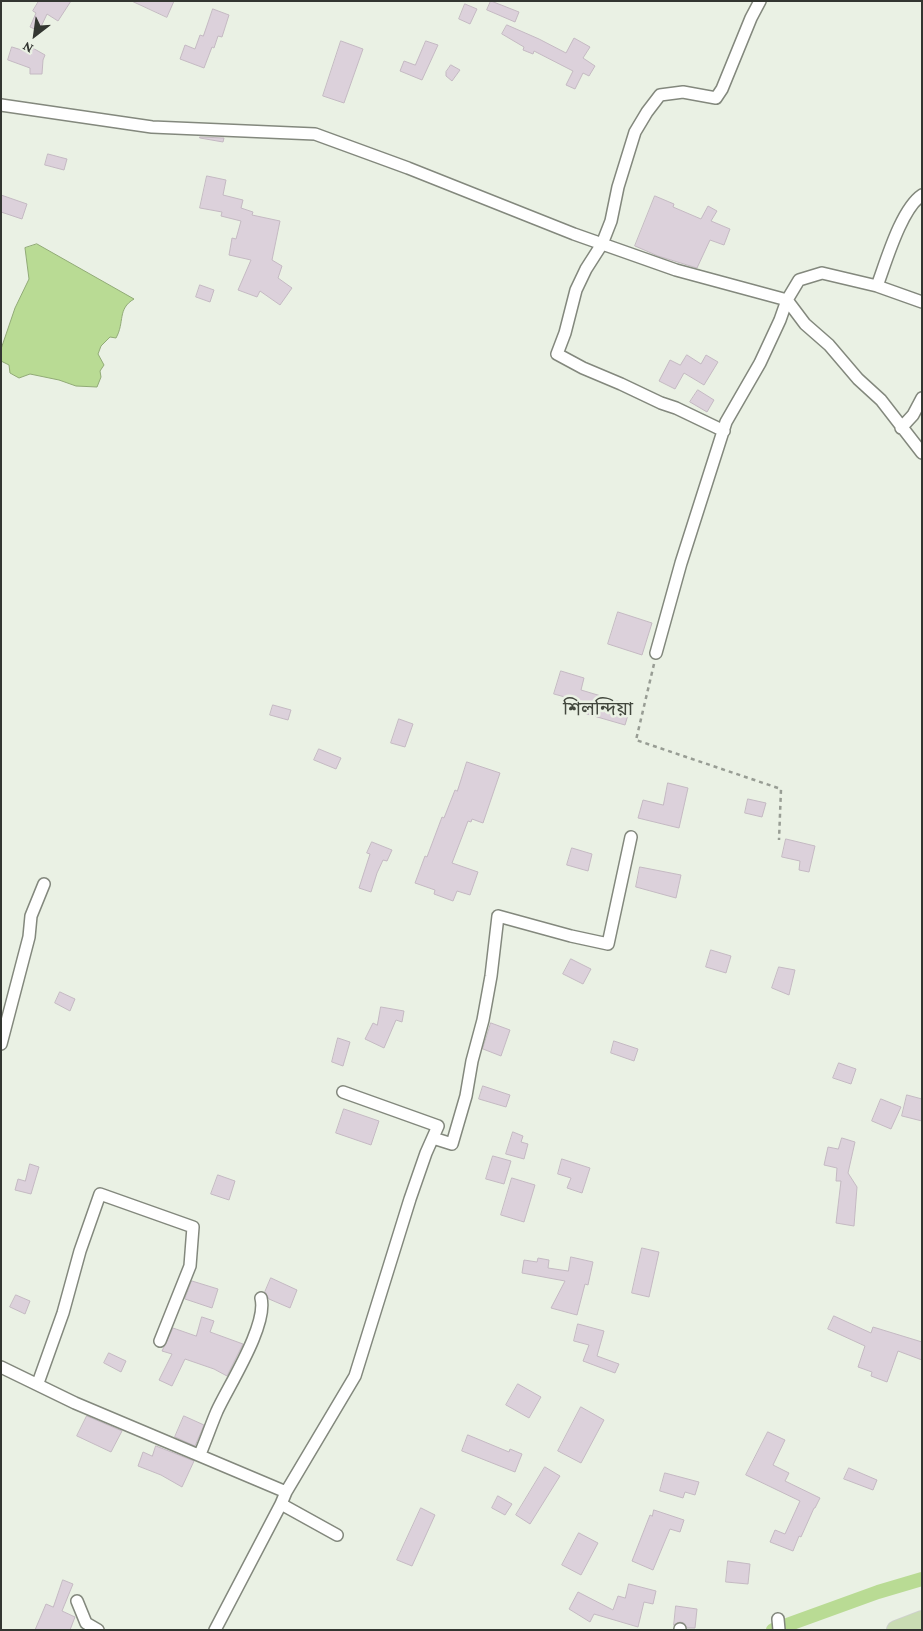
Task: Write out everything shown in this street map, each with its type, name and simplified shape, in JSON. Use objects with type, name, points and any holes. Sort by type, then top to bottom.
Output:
[{"type":"main road","points":[[896,1630],[922,1620]]},
{"type":"street","points":[[724,431],[557,354],[565,333],[576,290],[602,244],[611,221],[618,186],[635,132],[646,112],[660,95],[682,92],[716,98],[722,89],[751,18],[760,1]]},
{"type":"street","points":[[1,105],[152,127],[315,134],[408,168],[602,244],[676,270],[787,300],[805,324],[829,345],[858,379],[881,400],[922,453]]},
{"type":"street","points":[[877,286],[901,224],[913,203],[922,194]]},
{"type":"street","points":[[656,653],[681,563],[726,422],[760,363],[787,300],[799,280],[822,273],[877,286],[922,302]]},
{"type":"street","points":[[902,428],[914,415],[922,398]]},
{"type":"street","points":[[433,1138],[452,1144],[466,1096],[472,1061],[483,1020],[498,916],[570,936],[608,944],[631,837]]},
{"type":"street","points":[[1,1044],[28,936],[31,916],[44,884]]},
{"type":"street","points":[[215,1630],[286,1492],[355,1376],[410,1199],[438,1126],[343,1092]]},
{"type":"street","points":[[38,1383],[63,1313],[80,1251],[100,1194],[193,1227],[190,1266],[160,1341]]},
{"type":"street","points":[[200,1454],[217,1411],[256,1330],[261,1298]]},
{"type":"street","points":[[1,1367],[38,1383],[75,1403],[200,1454],[286,1492]]},
{"type":"street","points":[[281,1504],[337,1535]]},
{"type":"street","points":[[77,1601],[86,1623],[98,1630]]},
{"type":"path","points":[[656,653],[636,740],[781,789],[779,840]]},
{"type":"shaded area","points":[[37,244],[134,299],[125,307],[116,338],[110,337],[101,346],[98,354],[104,365],[100,371],[101,377],[97,387],[76,386],[59,380],[30,374],[19,378],[10,373],[9,365],[1,361],[1,349],[15,308],[29,279],[25,248]]},
{"type":"building","points":[[39,1],[71,1],[58,21],[47,14],[39,31],[30,27],[36,13],[33,11]]},
{"type":"building","points":[[132,1],[174,1],[167,17]]},
{"type":"building","points":[[491,1],[519,12],[515,22],[487,10]]},
{"type":"building","points":[[465,4],[477,9],[470,24],[459,19]]},
{"type":"building","points":[[213,9],[229,15],[222,37],[218,36],[204,68],[180,59],[185,45],[195,49],[200,35],[203,36]]},
{"type":"building","points":[[507,25],[566,53],[574,38],[590,47],[583,58],[595,66],[589,76],[583,73],[575,89],[566,85],[573,71],[534,51],[533,54],[523,50],[524,47],[502,34]]},
{"type":"building","points":[[341,41],[363,49],[344,103],[323,96]]},
{"type":"building","points":[[426,41],[438,45],[422,80],[400,71],[404,61],[415,65]]},
{"type":"building","points":[[12,47],[28,52],[31,47],[45,55],[42,74],[30,74],[30,68],[8,60]]},
{"type":"building","points":[[451,65],[460,70],[452,81],[446,76],[446,72]]},
{"type":"building","points":[[200,137],[224,138],[223,142]]},
{"type":"building","points":[[48,154],[67,159],[64,170],[45,165]]},
{"type":"building","points":[[207,176],[226,180],[223,195],[243,200],[241,208],[253,212],[252,215],[280,221],[272,260],[282,266],[278,278],[292,288],[280,305],[260,291],[257,297],[238,290],[251,260],[229,255],[232,238],[236,239],[241,221],[221,216],[222,212],[200,208]]},
{"type":"building","points":[[1,195],[27,204],[22,219],[1,212]]},
{"type":"building","points":[[655,196],[674,204],[673,207],[701,219],[708,206],[717,211],[711,221],[730,229],[724,245],[710,240],[697,268],[658,256],[635,246]]},
{"type":"building","points":[[200,285],[214,290],[210,302],[196,297]]},
{"type":"building","points":[[687,355],[701,364],[706,355],[718,362],[704,385],[684,373],[675,389],[659,381],[670,360],[680,365]]},
{"type":"building","points":[[698,390],[714,400],[707,412],[690,402]]},
{"type":"building","points":[[618,612],[652,623],[642,655],[608,644]]},
{"type":"building","points":[[561,671],[584,678],[581,690],[631,705],[625,725],[580,712],[583,702],[554,694]]},
{"type":"building","points":[[273,705],[291,710],[288,720],[270,715]]},
{"type":"building","points":[[399,719],[413,724],[405,747],[391,743]]},
{"type":"building","points":[[319,749],[341,758],[336,769],[314,760]]},
{"type":"building","points":[[467,762],[500,773],[483,823],[472,819],[471,822],[468,821],[452,863],[478,872],[470,895],[457,891],[453,901],[434,894],[435,890],[415,883],[442,817],[444,818],[455,790],[457,791]]},
{"type":"building","points":[[668,783],[688,788],[679,828],[638,818],[643,800],[663,805]]},
{"type":"building","points":[[748,799],[766,803],[762,817],[745,813]]},
{"type":"building","points":[[786,839],[815,846],[809,872],[799,870],[800,861],[782,857]]},
{"type":"building","points":[[372,842],[392,850],[387,861],[383,860],[371,892],[359,888],[370,854],[367,853]]},
{"type":"building","points":[[572,848],[592,854],[588,871],[567,865]]},
{"type":"building","points":[[640,867],[681,875],[676,898],[636,887]]},
{"type":"building","points":[[711,950],[731,956],[726,973],[706,967]]},
{"type":"building","points":[[571,959],[591,969],[583,984],[563,974]]},
{"type":"building","points":[[779,967],[795,970],[789,995],[772,988]]},
{"type":"building","points":[[60,992],[75,999],[70,1011],[55,1003]]},
{"type":"building","points":[[381,1007],[404,1011],[402,1022],[396,1020],[384,1048],[365,1039],[373,1023],[377,1025]]},
{"type":"building","points":[[491,1023],[510,1030],[501,1056],[483,1049]]},
{"type":"building","points":[[338,1038],[350,1042],[343,1066],[332,1062]]},
{"type":"building","points":[[614,1041],[638,1049],[634,1061],[611,1053]]},
{"type":"building","points":[[839,1063],[856,1069],[851,1084],[833,1078]]},
{"type":"building","points":[[483,1086],[510,1095],[506,1107],[479,1099]]},
{"type":"building","points":[[907,1095],[922,1099],[922,1121],[902,1116]]},
{"type":"building","points":[[881,1099],[901,1107],[891,1129],[872,1121]]},
{"type":"building","points":[[344,1109],[379,1121],[371,1145],[336,1133]]},
{"type":"building","points":[[513,1132],[523,1136],[521,1142],[528,1144],[524,1159],[506,1154]]},
{"type":"building","points":[[842,1138],[855,1142],[848,1173],[857,1187],[854,1226],[836,1223],[841,1181],[836,1181],[837,1168],[824,1165],[828,1147],[838,1149]]},
{"type":"building","points":[[493,1156],[511,1161],[504,1184],[486,1179]]},
{"type":"building","points":[[562,1159],[590,1168],[582,1193],[567,1188],[571,1178],[558,1174]]},
{"type":"building","points":[[30,1164],[39,1167],[31,1194],[15,1190],[18,1179],[25,1181]]},
{"type":"building","points":[[218,1175],[235,1181],[229,1200],[211,1194]]},
{"type":"building","points":[[512,1178],[535,1185],[524,1222],[501,1215]]},
{"type":"building","points":[[642,1248],[659,1252],[649,1297],[632,1293]]},
{"type":"building","points":[[571,1257],[593,1262],[588,1285],[585,1284],[577,1315],[551,1308],[565,1281],[522,1273],[524,1260],[537,1262],[538,1258],[549,1260],[548,1268],[568,1271]]},
{"type":"building","points":[[271,1278],[297,1290],[290,1308],[269,1299],[265,1292]]},
{"type":"building","points":[[192,1281],[218,1289],[212,1308],[185,1299]]},
{"type":"building","points":[[16,1295],[30,1301],[25,1314],[10,1307]]},
{"type":"building","points":[[834,1316],[871,1333],[873,1327],[922,1342],[922,1360],[898,1351],[887,1382],[871,1376],[872,1372],[858,1367],[865,1346],[828,1329]]},
{"type":"building","points":[[202,1317],[214,1321],[210,1332],[243,1344],[227,1376],[214,1369],[185,1359],[172,1386],[159,1380],[172,1354],[162,1351],[173,1328],[196,1336]]},
{"type":"building","points":[[578,1324],[604,1331],[597,1356],[619,1364],[615,1373],[583,1361],[589,1345],[574,1341]]},
{"type":"building","points":[[109,1353],[126,1361],[121,1372],[104,1363]]},
{"type":"building","points":[[518,1384],[541,1397],[529,1418],[506,1405]]},
{"type":"building","points":[[581,1407],[604,1420],[581,1463],[558,1451]]},
{"type":"building","points":[[87,1416],[122,1431],[111,1452],[77,1436]]},
{"type":"building","points":[[184,1416],[204,1425],[195,1446],[175,1437]]},
{"type":"building","points":[[768,1432],[785,1440],[773,1465],[789,1473],[785,1481],[820,1498],[793,1551],[770,1542],[775,1530],[785,1534],[800,1501],[746,1475]]},
{"type":"building","points":[[468,1435],[509,1452],[510,1449],[522,1454],[515,1472],[462,1451]]},
{"type":"building","points":[[156,1446],[194,1461],[182,1487],[161,1475],[138,1466],[143,1452],[152,1456]]},
{"type":"building","points":[[545,1467],[560,1476],[530,1524],[516,1515]]},
{"type":"building","points":[[849,1468],[877,1480],[873,1490],[844,1479]]},
{"type":"building","points":[[665,1473],[699,1482],[695,1495],[685,1492],[683,1498],[660,1491]]},
{"type":"building","points":[[498,1496],[512,1504],[505,1515],[492,1508]]},
{"type":"building","points":[[421,1508],[435,1515],[412,1566],[397,1560]]},
{"type":"building","points":[[654,1510],[684,1520],[680,1532],[670,1529],[653,1570],[632,1561],[650,1515],[652,1516]]},
{"type":"building","points":[[579,1533],[598,1543],[581,1575],[562,1565]]},
{"type":"building","points":[[728,1561],[750,1564],[748,1584],[726,1582]]},
{"type":"building","points":[[63,1580],[73,1584],[62,1611],[75,1617],[70,1630],[35,1630],[46,1604],[53,1607]]},
{"type":"building","points":[[629,1584],[656,1591],[653,1604],[644,1602],[638,1627],[594,1614],[590,1622],[569,1609],[578,1592],[613,1610],[618,1596],[625,1598]]},
{"type":"building","points":[[676,1606],[697,1609],[695,1628],[687,1628],[684,1623],[680,1622],[674,1625]]},
{"type":"waterway","points":[[773,1630],[878,1592],[922,1579]]},
{"type":"district","name":"শিলন্দিয়া","points":[[598,709]]}]
